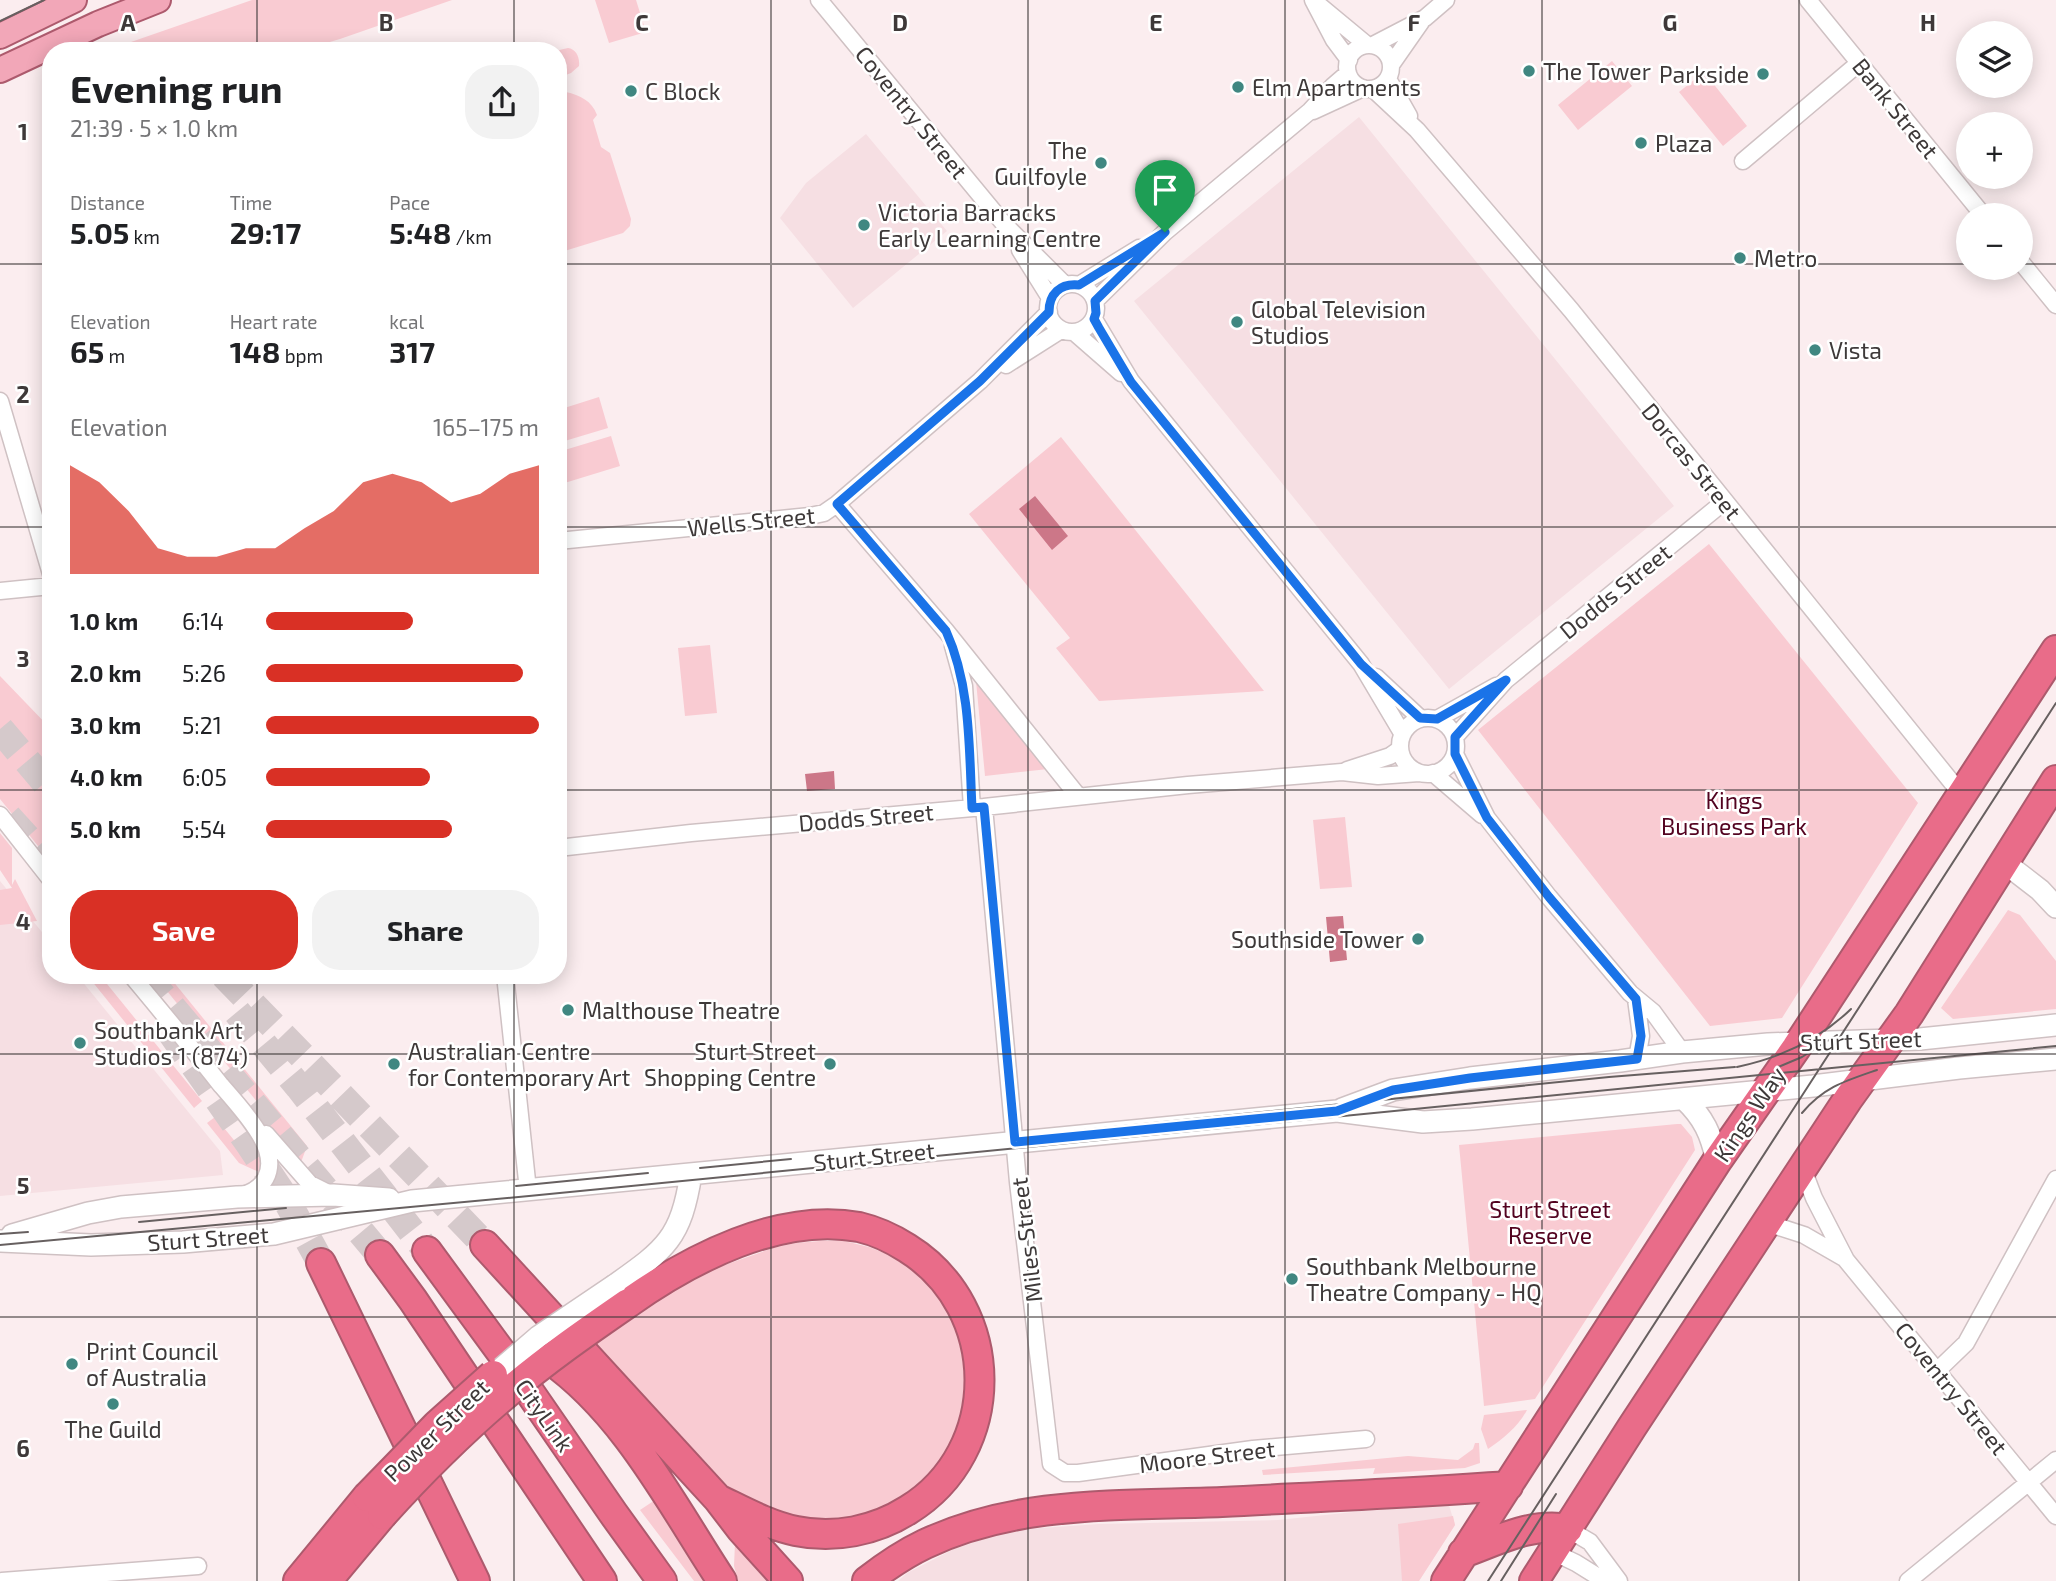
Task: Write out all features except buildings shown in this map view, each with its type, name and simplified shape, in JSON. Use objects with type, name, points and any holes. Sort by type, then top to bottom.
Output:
[{"type":"highway","name":"Kings Way","points":[[1446,1581],[1717,1161],[1799,1042],[2056,650]]},
{"type":"highway","points":[[1534,1581],[1632,1427],[1861,1080],[1891,1041],[2056,780]]},
{"type":"highway","name":"Power Street","points":[[298,1581],[374,1506],[410,1484],[472,1423],[621,1294],[657,1283],[752,1238],[795,1228],[838,1225],[861,1228],[898,1242],[918,1255],[945,1282],[968,1319],[976,1344],[980,1371],[975,1419],[965,1449],[946,1477],[926,1498],[897,1517],[857,1531],[829,1535],[774,1525],[718,1499]]},
{"type":"highway","points":[[485,1245],[718,1499],[788,1581]]},
{"type":"highway","name":"CityLink","points":[[427,1251],[662,1581]]},
{"type":"highway","name":"CityLink","points":[[380,1255],[601,1581]]},
{"type":"highway","points":[[321,1263],[475,1581]]},
{"type":"highway","points":[[502,1368],[516,1359],[530,1355],[549,1359],[594,1399],[630,1441],[722,1581]]},
{"type":"highway","name":"Power Street","points":[[327,1581],[374,1506],[430,1432],[502,1368]]},
{"type":"highway","points":[[867,1581],[896,1560],[957,1530],[1022,1513],[1121,1505],[1508,1486]]},
{"type":"highway","points":[[1463,1553],[1535,1528],[1557,1527],[1560,1541]]},
{"type":"main road","points":[[0,36],[74,0]]},
{"type":"main road","points":[[60,42],[158,0]]},
{"type":"main road","points":[[0,71],[42,51]]},
{"type":"street","name":"Coventry Street","points":[[819,0],[1003,224],[1072,285]]},
{"type":"street","points":[[1095,301],[1165,232],[1310,111],[1333,86],[1356,50],[1425,18],[1446,0]]},
{"type":"street","name":"Bank Street","points":[[1808,0],[1973,203]]},
{"type":"street","points":[[1314,1],[1370,45],[1385,52],[1389,72]]},
{"type":"street","points":[[1314,1],[1348,66],[1351,79],[1368,88]]},
{"type":"street","points":[[1310,111],[1384,83],[1425,18]]},
{"type":"street","points":[[1743,161],[1859,63]]},
{"type":"street","name":"Dorcas Street","points":[[1389,72],[1417,131]]},
{"type":"street","name":"Dorcas Street","points":[[1368,88],[1417,131],[1571,310],[1962,795]]},
{"type":"street","name":"Coventry Street","points":[[1003,224],[1049,305]]},
{"type":"street","points":[[1131,382],[1051,319],[1049,305],[1054,293],[1165,232]]},
{"type":"street","points":[[2033,277],[2056,305]]},
{"type":"street","points":[[1068,331],[1086,328],[1096,313],[1091,294],[1072,285]]},
{"type":"street","name":"Wells Street","points":[[567,540],[824,513],[980,381],[1049,305]]},
{"type":"street","points":[[1094,319],[1131,382],[1361,664],[1401,741],[1406,764],[1426,773],[1487,818]]},
{"type":"street","name":"Wells Street","points":[[980,381],[1068,331]]},
{"type":"street","points":[[0,401],[42,543]]},
{"type":"street","name":"Dodds Street","points":[[1455,737],[1506,680],[1724,501]]},
{"type":"street","name":"Miles Street","points":[[837,504],[946,631],[1078,796]]},
{"type":"street","points":[[0,591],[42,587]]},
{"type":"street","name":"Miles Street","points":[[946,631],[964,686],[1051,1464]]},
{"type":"street","points":[[1361,664],[1428,718],[1451,729],[1455,737],[1455,754],[1487,818],[1549,897],[1636,999],[1653,1012],[1682,1052]]},
{"type":"street","name":"Dodds Street","points":[[1428,718],[1506,680]]},
{"type":"street","points":[[1401,741],[1413,721],[1428,718]]},
{"type":"street","name":"Dodds Street","points":[[1342,772],[1390,756],[1401,741]]},
{"type":"street","points":[[1426,773],[1446,767],[1455,754]]},
{"type":"street","name":"Dodds Street","points":[[567,847],[1342,772],[1377,776],[1426,773]]},
{"type":"street","points":[[0,815],[42,869]]},
{"type":"street","points":[[2005,863],[2040,890],[2056,907]]},
{"type":"street","points":[[138,984],[263,1139],[269,1159],[267,1174],[254,1192],[237,1197]]},
{"type":"street","points":[[506,984],[528,1190]]},
{"type":"street","points":[[1636,999],[1641,1036],[1637,1059]]},
{"type":"street","name":"Sturt Street","points":[[1337,1111],[1393,1090],[1682,1052],[1799,1042],[1891,1041],[2056,1025]]},
{"type":"street","name":"Sturt Street","points":[[0,1239],[108,1210],[237,1197],[333,1195],[412,1200],[1337,1111],[1423,1122],[1472,1119],[2056,1059]]},
{"type":"street","points":[[1685,1099],[1706,1125],[1717,1161]]},
{"type":"street","points":[[237,1105],[310,1184],[333,1195]]},
{"type":"street","name":"Coventry Street","points":[[1803,1169],[1814,1198],[1846,1260],[2056,1517]]},
{"type":"street","name":"Power Street","points":[[502,1368],[538,1337],[621,1294],[672,1237],[682,1213],[691,1174]]},
{"type":"street","points":[[1938,1370],[1966,1343],[2056,1178]]},
{"type":"street","name":"Sturt Street","points":[[0,1239],[91,1245],[183,1242],[274,1234],[412,1200]]},
{"type":"street","name":"Coventry Street","points":[[1767,1223],[1804,1235],[1846,1260]]},
{"type":"street","name":"Moore Street","points":[[1051,1464],[1065,1473],[1078,1473],[1253,1449],[1366,1439]]},
{"type":"street","points":[[1908,1581],[2056,1460]]},
{"type":"street","points":[[1560,1541],[1576,1563],[1605,1581]]},
{"type":"street","points":[[1560,1541],[1590,1542],[1619,1581]]},
{"type":"street","points":[[2,1581],[198,1566]]},
{"type":"shaded area","points":[[1359,117],[1674,506],[1449,689],[1134,301]]},
{"type":"shaded area","name":"Victoria Barracks Early Learning Centre","points":[[866,134],[947,231],[853,308],[780,218],[806,183]]},
{"type":"shaded area","points":[[1035,496],[1068,536],[1052,550],[1019,509]]},
{"type":"shaded area","points":[[834,771],[835,789],[807,791],[805,774]]},
{"type":"shaded area","name":"Southbank Art Studios 1 (874)","points":[[0,881],[42,932],[42,984],[84,984],[220,1151],[223,1175],[0,1196]]},
{"type":"shaded area","points":[[1343,916],[1347,960],[1330,962],[1326,917]]},
{"type":"shaded area","points":[[1448,1502],[1455,1525],[1419,1581],[898,1581],[907,1573],[954,1549],[1011,1530],[1099,1524],[1278,1520]]},
{"type":"green space","points":[[252,0],[452,0],[330,42],[131,42]]},
{"type":"green space","points":[[595,0],[636,0],[646,32],[609,43]]},
{"type":"green space","points":[[567,48],[577,54],[579,66],[567,75]]},
{"type":"green space","points":[[1612,61],[1632,86],[1578,130],[1558,105]]},
{"type":"green space","points":[[1704,72],[1747,126],[1723,146],[1679,92]]},
{"type":"green space","points":[[567,92],[585,99],[597,115],[593,120],[601,147],[610,153],[631,219],[630,226],[623,233],[567,250]]},
{"type":"green space","points":[[599,397],[608,428],[567,440],[567,407]]},
{"type":"green space","points":[[611,436],[620,466],[567,482],[567,449]]},
{"type":"green space","points":[[1061,437],[1264,691],[1099,701],[1056,648],[1070,638],[969,514]]},
{"type":"green space","name":"Kings Business Park","points":[[1709,544],[1918,803],[1782,1018],[1710,1026],[1478,730]]},
{"type":"green space","points":[[710,645],[717,713],[685,716],[678,648]]},
{"type":"green space","points":[[0,676],[42,720],[42,851],[0,799]]},
{"type":"green space","points":[[976,681],[1048,769],[985,776]]},
{"type":"green space","points":[[1345,817],[1352,887],[1320,889],[1313,820]]},
{"type":"green space","points":[[0,833],[12,848],[12,885],[15,879],[37,921],[0,925],[0,890],[12,888],[0,870]]},
{"type":"green space","points":[[2008,910],[2020,915],[2056,961],[2056,1009],[1953,1019],[1941,1008]]},
{"type":"green space","points":[[94,984],[107,984],[202,1101],[194,1108]]},
{"type":"green space","points":[[161,984],[175,984],[307,1146],[300,1165],[265,1123],[262,1108]]},
{"type":"green space","points":[[215,1117],[238,1145],[248,1136],[255,1143],[262,1162],[259,1172],[239,1163],[207,1123]]},
{"type":"green space","name":"Sturt Street Reserve","points":[[1681,1124],[1692,1137],[1695,1150],[1535,1399],[1484,1406],[1459,1145]]},
{"type":"green space","points":[[820,1241],[844,1241],[869,1247],[892,1256],[931,1284],[957,1324],[970,1392],[951,1457],[886,1515],[797,1524],[735,1494],[592,1339],[699,1274],[773,1248]]},
{"type":"green space","points":[[1527,1410],[1510,1432],[1488,1449],[1481,1429],[1484,1415]]},
{"type":"green space","points":[[1475,1443],[1479,1443],[1480,1463],[1465,1468],[1373,1474],[1375,1468],[1263,1475],[1262,1470],[1408,1456],[1458,1460],[1473,1449]]},
{"type":"green space","points":[[655,1500],[709,1581],[694,1581],[640,1510]]},
{"type":"green space","points":[[1453,1516],[1455,1525],[1419,1581],[1402,1581],[1398,1524]]},
{"type":"green space","points":[[735,1543],[770,1581],[738,1581],[734,1566]]},
{"type":"tunnel","points":[[0,729],[42,778]]},
{"type":"tunnel","points":[[8,817],[42,854]]},
{"type":"tunnel","points":[[153,984],[380,1255]]},
{"type":"tunnel","points":[[233,984],[485,1245]]},
{"type":"tunnel","points":[[237,1012],[427,1251]]},
{"type":"tunnel","points":[[170,1031],[287,1201],[321,1263]]},
{"type":"tram line","points":[[0,21],[44,0]]},
{"type":"tram line","points":[[1488,1581],[2056,703]]},
{"type":"tram line","points":[[1737,1067],[1784,1053],[1812,1039],[1851,1009]]},
{"type":"tram line","points":[[1776,1068],[1802,1057],[1837,1035]]},
{"type":"tram line","points":[[0,1245],[529,1196],[2056,1046]]},
{"type":"tram line","points":[[1024,1136],[1609,1077],[1735,1067]]},
{"type":"tram line","points":[[1802,1113],[1827,1091],[1877,1070]]},
{"type":"tram line","points":[[700,1168],[791,1159]]},
{"type":"tram line","points":[[516,1186],[648,1173]]},
{"type":"tram line","points":[[139,1222],[286,1208]]},
{"type":"tram line","points":[[0,1234],[28,1232]]},
{"type":"tram line","points":[[1501,1581],[1556,1494]]},
{"type":"place","name":"The Tower","points":[[1529,71]]},
{"type":"place","name":"Parkside","points":[[1763,74]]},
{"type":"place","name":"Elm Apartments","points":[[1238,87]]},
{"type":"place","name":"C Block","points":[[631,91]]},
{"type":"place","name":"Plaza","points":[[1641,143]]},
{"type":"place","name":"The Guilfoyle","points":[[1101,163]]},
{"type":"place","name":"Victoria Barracks Early Learning Centre","points":[[864,225]]},
{"type":"place","name":"Metro","points":[[1740,258]]},
{"type":"place","name":"Global Television Studios","points":[[1237,322]]},
{"type":"place","name":"Vista","points":[[1815,350]]},
{"type":"place","name":"Southside Tower","points":[[1418,939]]},
{"type":"place","name":"Malthouse Theatre","points":[[568,1010]]},
{"type":"place","name":"Southbank Art Studios 1 (874)","points":[[80,1043]]},
{"type":"place","name":"Australian Centre for Contemporary Art","points":[[394,1064]]},
{"type":"place","name":"Sturt Street Shopping Centre","points":[[830,1064]]},
{"type":"place","name":"Southbank Melbourne Theatre Company - HQ","points":[[1292,1279]]},
{"type":"place","name":"Print Council of Australia","points":[[72,1364]]},
{"type":"place","name":"The Guild","points":[[113,1404]]},
{"type":"route","points":[[1165,232],[1095,301],[1094,319],[1099,328],[1131,382],[1361,664],[1420,718],[1437,719],[1506,680],[1455,737],[1455,754],[1487,818],[1549,897],[1636,999],[1641,1036],[1637,1059],[1470,1078],[1393,1090],[1337,1111],[1015,1142],[984,807],[972,808],[964,686],[956,655],[946,631],[837,504],[980,381],[1049,312],[1050,298],[1059,288],[1079,285],[1165,232]]}]
